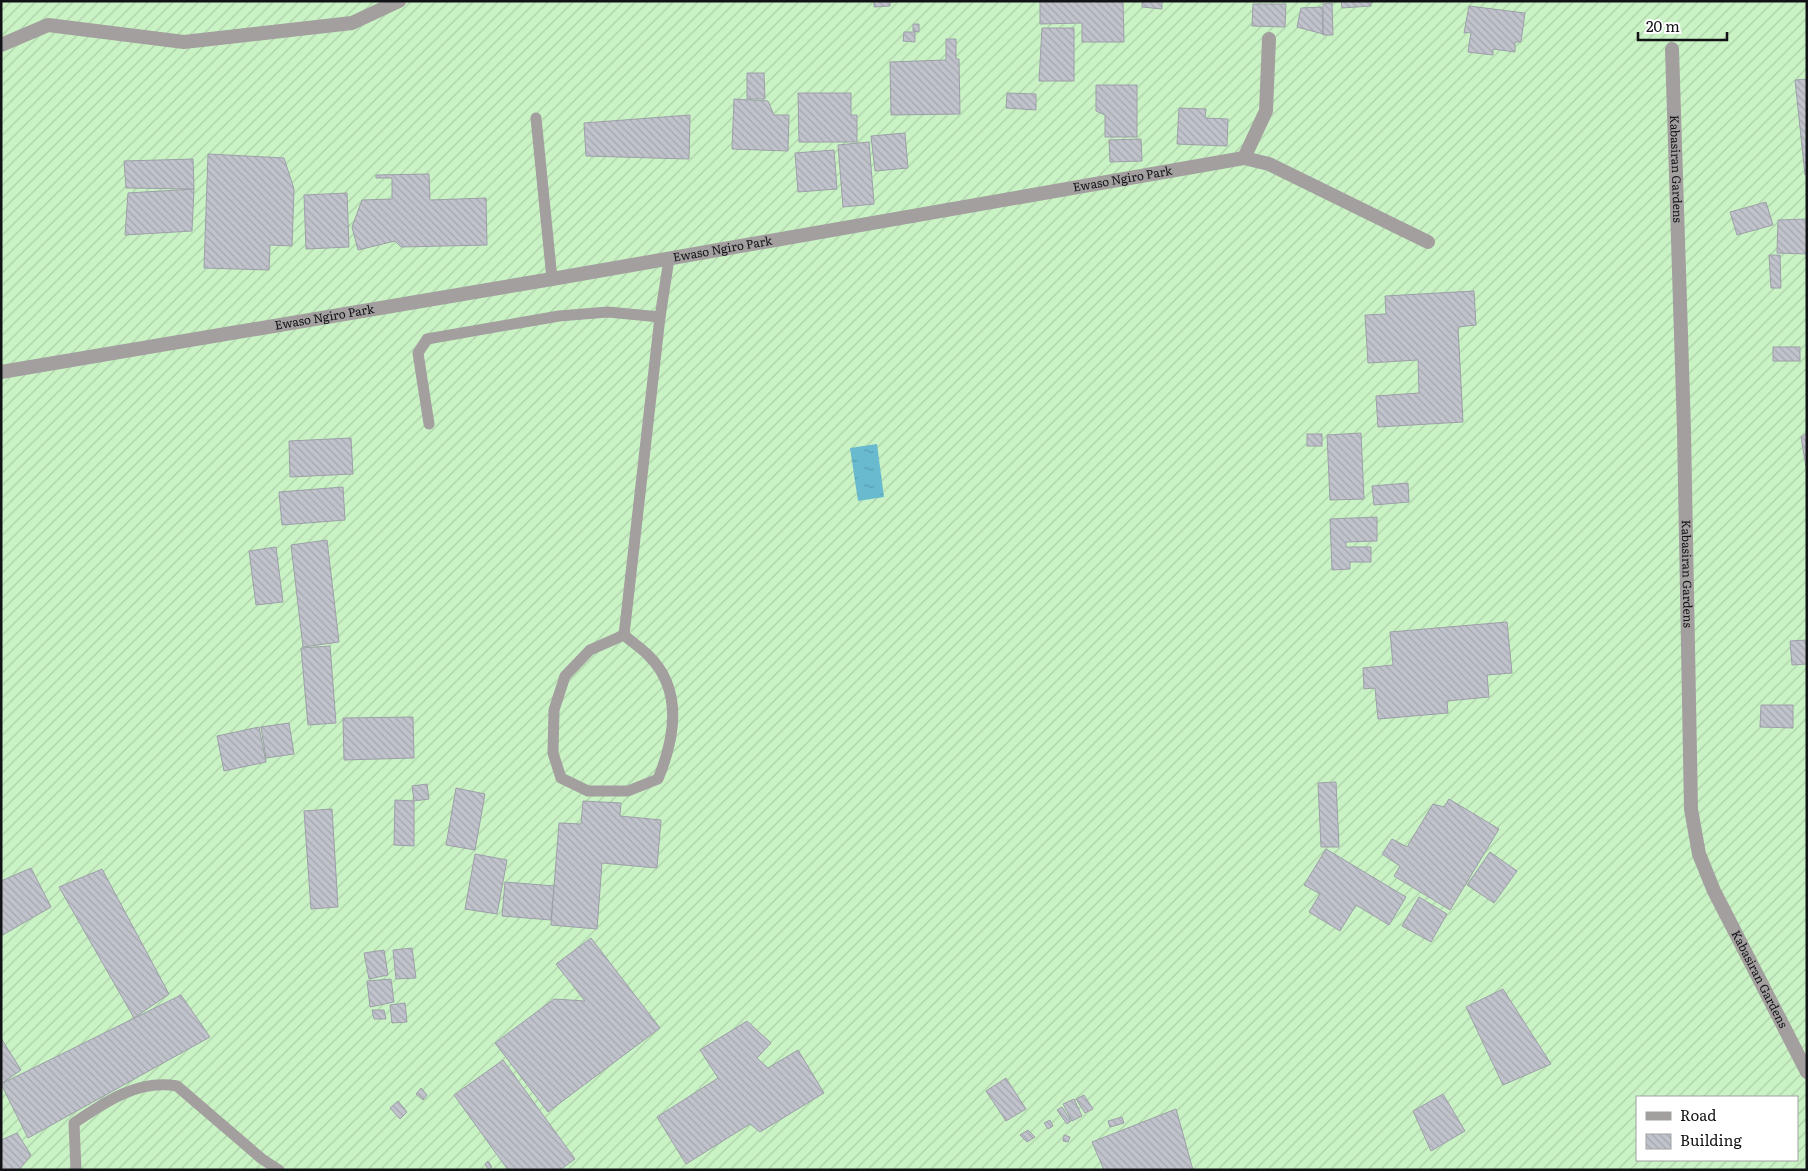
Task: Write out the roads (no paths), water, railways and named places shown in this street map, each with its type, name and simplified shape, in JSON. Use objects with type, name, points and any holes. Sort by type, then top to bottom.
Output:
[{"type":"street","points":[[1,45],[48,24],[184,42],[352,23],[399,1]]},
{"type":"street","points":[[1244,158],[1266,111],[1269,39]]},
{"type":"street","name":"Kabasiran Gardens","points":[[1672,50],[1684,410],[1691,809],[1699,854],[1714,892],[1807,1072]]},
{"type":"street","name":"Ewaso Ngiro Park","points":[[1,372],[669,259],[1244,158],[1268,164],[1428,242]]},
{"type":"lane","points":[[536,118],[552,279]]},
{"type":"lane","points":[[624,635],[660,317],[669,259]]},
{"type":"lane","points":[[429,424],[418,353],[428,340],[559,316],[608,312],[660,317]]},
{"type":"lane","points":[[624,635],[650,656],[668,684],[674,722],[669,753],[658,778],[628,791],[588,791],[561,778],[554,753],[554,710],[565,676],[590,650],[624,635]]},
{"type":"lane","points":[[76,1170],[74,1123],[112,1099],[135,1088],[160,1083],[178,1086],[262,1159],[279,1170]]},
{"type":"water","points":[[877,444],[884,497],[858,501],[850,448]]}]
